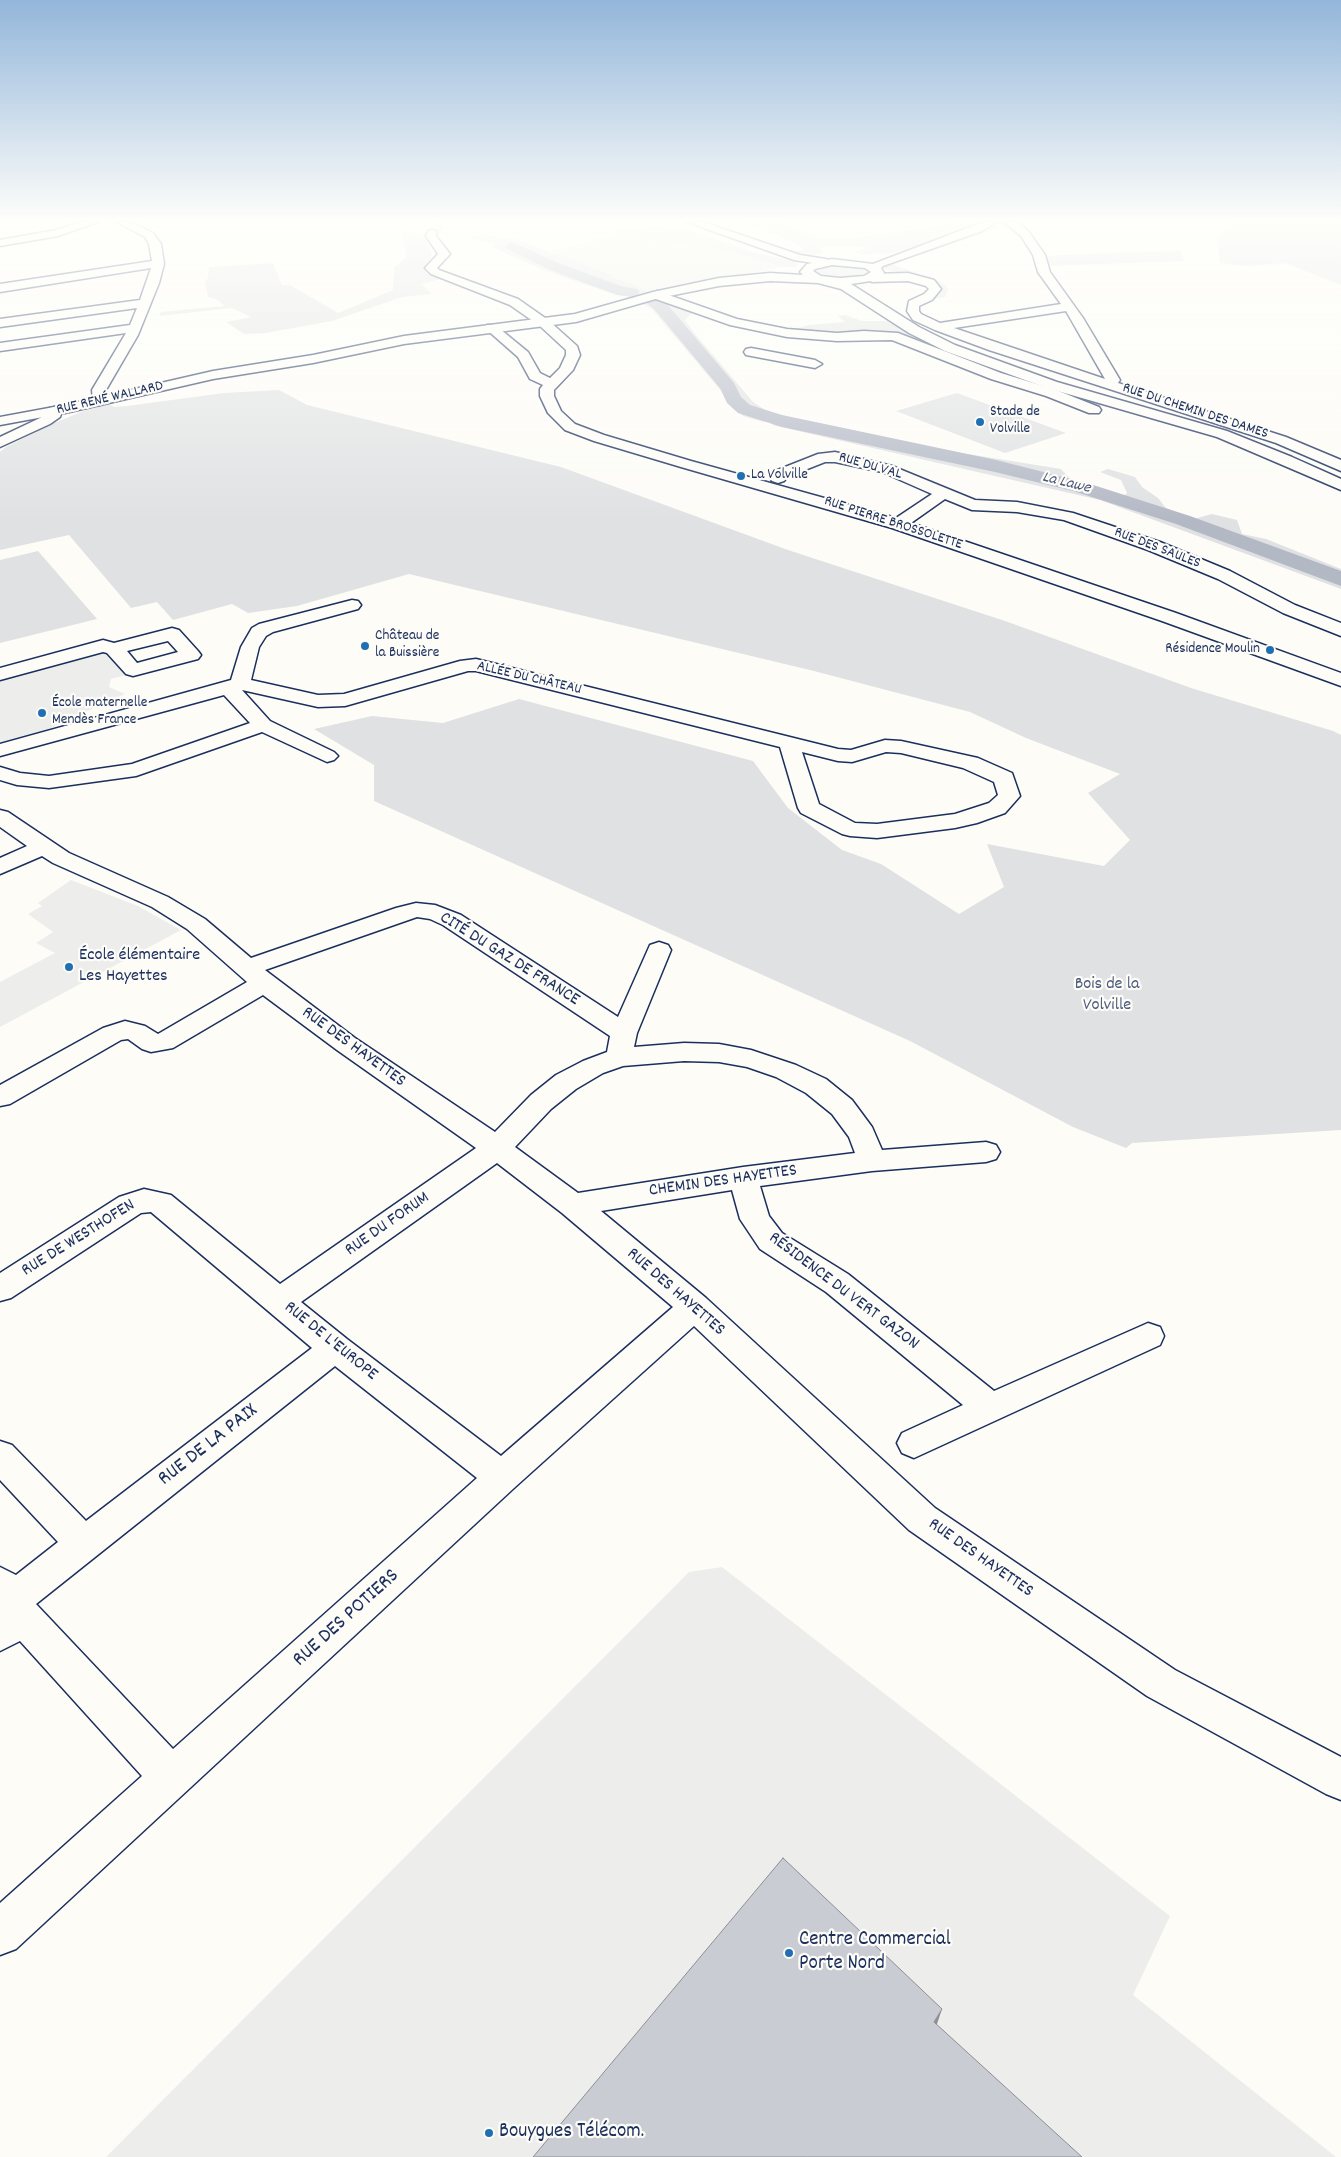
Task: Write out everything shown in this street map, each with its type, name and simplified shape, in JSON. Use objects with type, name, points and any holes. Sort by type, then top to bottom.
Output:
[{"type":"street","points":[[100,401],[99,390],[136,323]]},
{"type":"street","points":[[490,328],[523,355],[536,376],[551,384],[566,370],[573,355],[572,349],[544,323]]},
{"type":"street","name":"RUE RENÉ WALLARD","points":[[0,421],[55,411],[213,375],[313,359],[404,340],[490,328],[544,323]]},
{"type":"street","points":[[738,323],[809,336],[893,336],[996,376],[1051,393],[1094,410]]},
{"type":"street","points":[[902,323],[950,348],[988,363],[1044,383],[1222,434],[1287,460],[1341,485]]},
{"type":"street","name":"RUE DU CHEMIN DES DAMES","points":[[931,323],[994,347],[1281,440],[1341,466]]},
{"type":"street","points":[[940,327],[968,323]]},
{"type":"street","points":[[1080,323],[1113,380],[1111,384]]},
{"type":"street","points":[[0,347],[134,328]]},
{"type":"street","points":[[777,356],[809,336]]},
{"type":"street","points":[[751,352],[815,364]]},
{"type":"street","name":"RUE PIERRE BROSSOLETTE","points":[[551,384],[547,389],[547,396],[555,413],[570,427],[618,444],[898,524],[1341,680]]},
{"type":"street","points":[[0,443],[45,421],[55,414],[55,411]]},
{"type":"street","name":"RUE DU VAL","points":[[778,478],[781,474],[823,457],[835,457],[887,469],[964,501]]},
{"type":"street","points":[[898,524],[944,493]]},
{"type":"street","name":"RUE DES SAULES","points":[[964,501],[981,506],[1036,510],[1093,524],[1154,546],[1224,575],[1289,609],[1341,630]]},
{"type":"street","points":[[327,756],[263,725],[234,685],[250,647],[259,632],[266,628],[352,605]]},
{"type":"street","points":[[0,674],[114,652],[183,645]]},
{"type":"street","points":[[1318,671],[1341,660]]},
{"type":"street","name":"ALLÉE DU CHÂTEAU","points":[[0,750],[234,685],[318,701],[344,700],[467,665],[476,665],[838,755],[852,756],[885,746],[910,749],[970,763],[1004,778],[1009,796],[997,808],[977,816],[955,821],[877,831],[850,829],[809,808],[788,743]]},
{"type":"street","points":[[0,773],[17,779],[49,782],[136,770],[263,725]]},
{"type":"street","name":"RUE DES HAYETTES","points":[[0,817],[61,858],[160,902],[196,924],[256,975],[346,1044],[497,1148],[573,1205],[695,1307],[922,1519],[1161,1683],[1341,1779]]},
{"type":"street","points":[[0,867],[43,847]]},
{"type":"street","name":"CITÉ DU GAZ DE FRANCE","points":[[0,1097],[112,1034],[125,1030],[136,1032],[151,1043],[164,1042],[256,975],[416,910],[434,912],[452,920],[621,1045]]},
{"type":"street","points":[[621,1045],[659,950]]},
{"type":"street","name":"RUE DU FORUM","points":[[279,1301],[497,1148],[541,1102],[566,1082],[593,1067],[621,1045],[650,1053],[719,1052],[751,1059],[786,1071],[816,1086],[842,1106],[862,1134],[872,1161]]},
{"type":"street","name":"CHEMIN DES HAYETTES","points":[[573,1205],[743,1178],[872,1161],[986,1152]]},
{"type":"street","name":"RÉSIDENCE DU VERT GAZON","points":[[743,1178],[754,1219],[771,1241],[838,1283],[990,1407]]},
{"type":"street","name":"RUE DE WESTHOFEN","points":[[0,1288],[130,1205],[144,1200],[160,1202]]},
{"type":"street","name":"RUE DE L'EUROPE","points":[[160,1202],[335,1348],[502,1477]]},
{"type":"street","name":"RUE DES POTIERS","points":[[0,1933],[502,1477],[695,1307]]},
{"type":"street","points":[[914,1443],[1148,1336]]},
{"type":"street","name":"RUE DE LA PAIX","points":[[9,1608],[84,1544],[335,1348]]},
{"type":"street","points":[[0,1456],[84,1544]]},
{"type":"street","points":[[9,1608],[172,1778]]},
{"type":"shaded area","name":"École maternelle Mendès France","points":[[110,649],[127,675],[111,679],[109,687],[125,694],[42,732],[0,744],[0,678]]},
{"type":"shaded area","name":"École élémentaire Les Hayettes","points":[[71,880],[138,906],[181,930],[0,1027],[0,982],[55,953],[36,943],[53,932],[28,914],[42,906],[38,903]]},
{"type":"shaded area","points":[[722,1567],[1170,1916],[1133,1995],[1336,2157],[106,2157],[689,1572]]},
{"type":"green space","points":[[227,323],[323,323],[265,333],[244,334]]},
{"type":"green space","points":[[663,323],[687,323],[753,402],[770,413],[778,415],[764,422],[743,416]]},
{"type":"green space","points":[[837,323],[890,323],[915,336],[909,339],[836,336],[789,331],[809,325]]},
{"type":"green space","name":"Bois de la Volville","points":[[279,390],[307,405],[561,467],[788,550],[1005,621],[1191,688],[1341,735],[1341,1130],[1132,1143],[1126,1148],[1073,1127],[910,1041],[374,801],[374,765],[314,729],[372,716],[443,723],[519,699],[753,761],[788,808],[842,850],[881,864],[959,914],[1004,887],[987,844],[1104,866],[1130,840],[1088,793],[1120,774],[1026,738],[970,712],[814,671],[409,574],[297,606],[248,613],[232,604],[173,620],[157,602],[131,608],[69,535],[0,550],[0,452],[6,447],[52,424],[86,410],[109,404],[114,407],[127,406],[224,393]]},
{"type":"green space","name":"Stade de Volville","points":[[957,393],[1066,433],[1005,453],[896,411]]},
{"type":"green space","points":[[787,417],[937,449],[1061,469],[1073,482],[1107,493],[1124,496],[1127,493],[1121,480],[1100,472],[1108,469],[1135,477],[1142,487],[1158,498],[1166,508],[1194,519],[1212,514],[1237,520],[1242,534],[1266,539],[1341,569],[1341,589],[1100,500],[772,425]]},
{"type":"green space","points":[[38,551],[97,619],[0,643],[0,560]]},
{"type":"building","name":"Centre Commercial Porte Nord","points":[[783,1858],[942,2009],[934,2022],[1082,2157],[533,2157]]},
{"type":"waterway","name":"La Lawe","points":[[674,323],[728,387],[733,399],[744,409],[775,419]]},
{"type":"waterway","name":"La Lawe","points":[[782,421],[996,466],[1080,487],[1183,520],[1341,579]]},
{"type":"place","name":"Stade de Volville","points":[[980,422]]},
{"type":"place","name":"La Volville","points":[[741,476]]},
{"type":"place","name":"Château de la Buissière","points":[[365,646]]},
{"type":"place","name":"Résidence Moulin","points":[[1270,650]]},
{"type":"place","name":"École maternelle Mendès France","points":[[42,713]]},
{"type":"place","name":"École élémentaire Les Hayettes","points":[[69,967]]},
{"type":"place","name":"Centre Commercial Porte Nord","points":[[789,1953]]},
{"type":"place","name":"Bouygues Télécom.","points":[[489,2133]]}]
